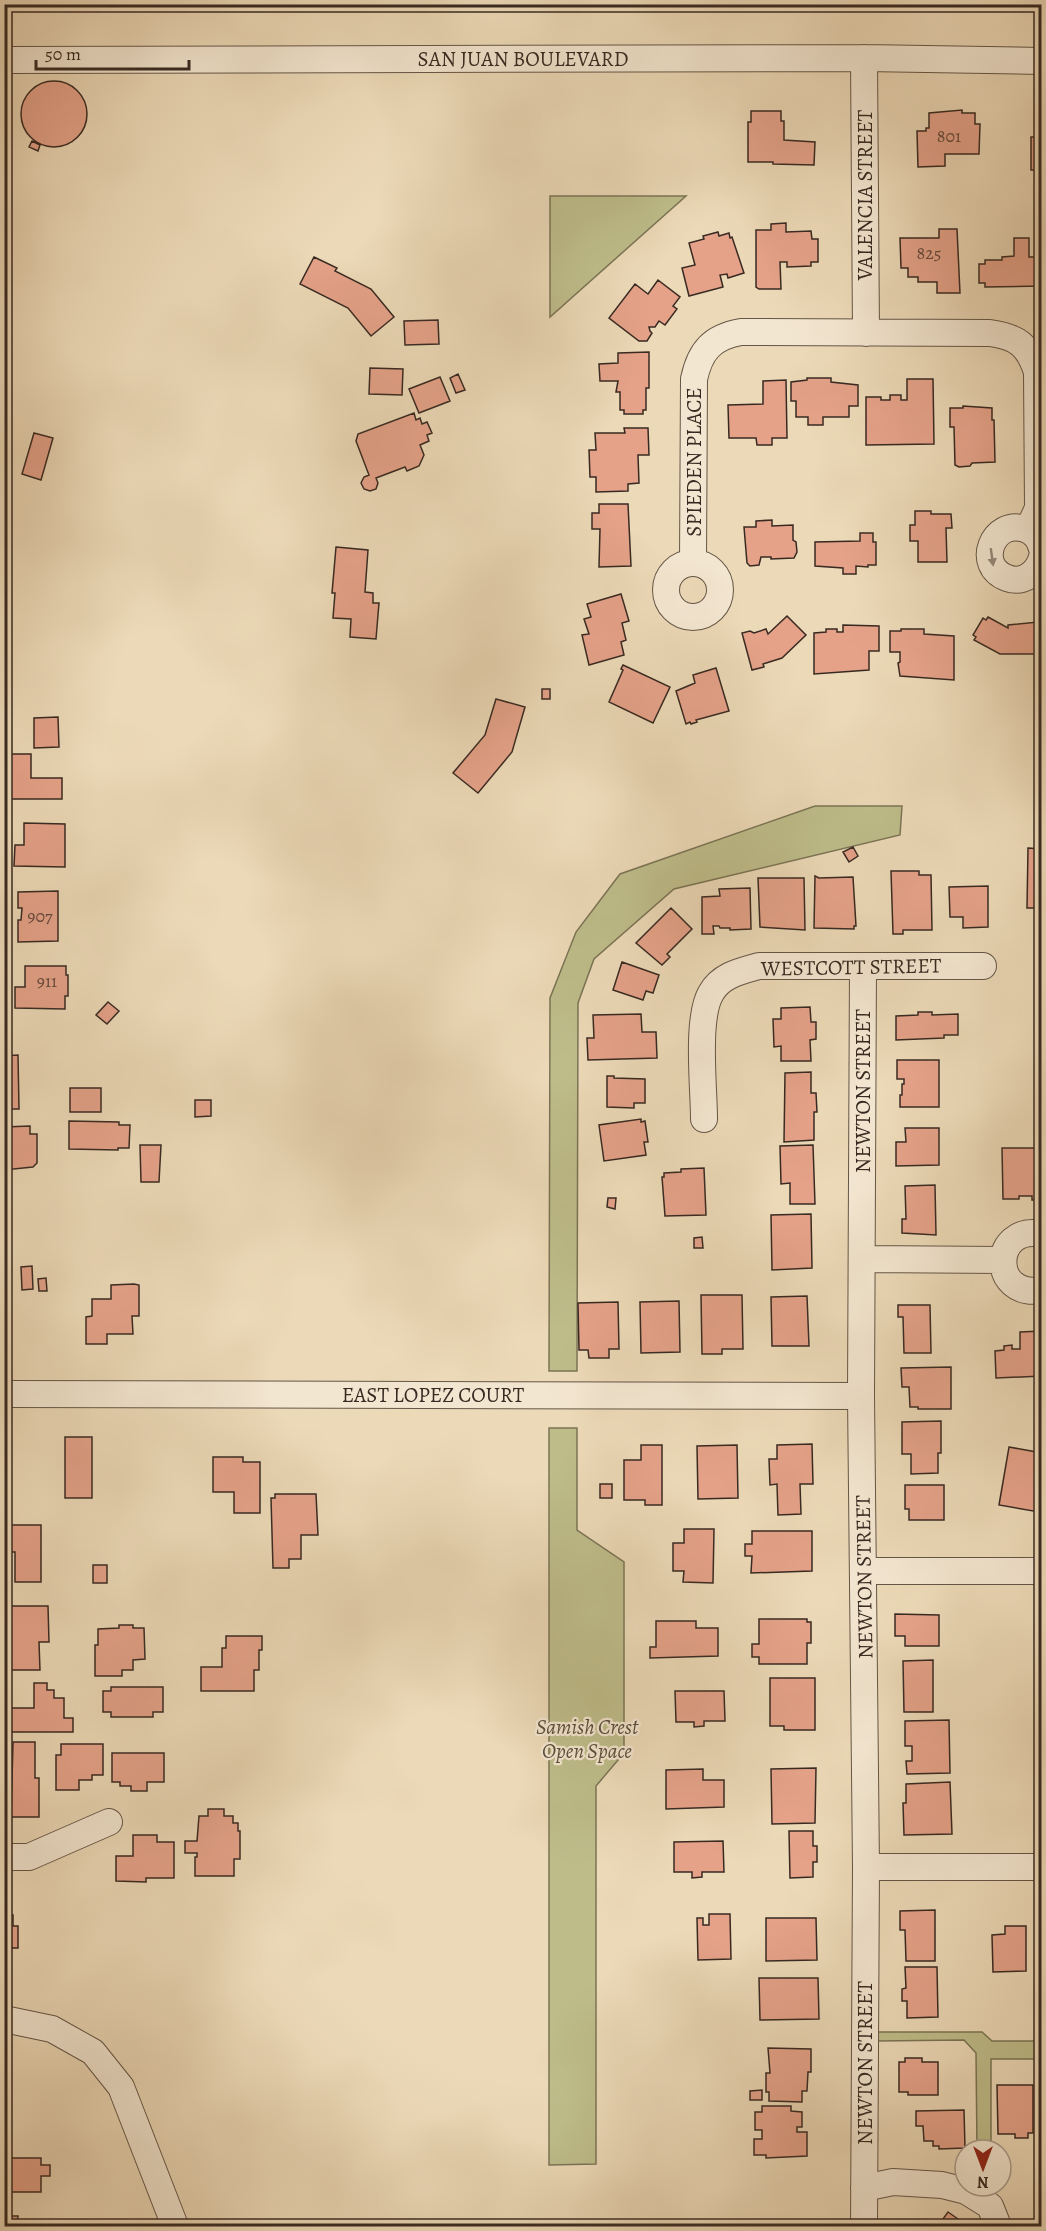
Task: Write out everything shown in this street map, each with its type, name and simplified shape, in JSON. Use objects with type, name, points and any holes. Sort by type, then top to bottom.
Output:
[{"type":"street","name":"SAN JUAN BOULEVARD","points":[[4,60],[864,58],[1041,61]]},
{"type":"street","name":"VALENCIA STREET","points":[[864,58],[866,333]]},
{"type":"street","name":"SPIEDEN PLACE","points":[[693,563],[694,379],[697,365],[704,352],[724,335],[741,332],[990,333],[1005,335],[1021,343],[1032,357],[1037,372],[1038,508],[1035,540]]},
{"type":"street","points":[[1035,540],[1017,527],[1006,528],[992,542],[989,552],[993,567],[1005,577],[1015,580],[1025,578],[1034,572],[1040,564],[1041,557]]},
{"type":"street","name":"WESTCOTT STREET","points":[[704,1119],[703,1019],[711,992],[730,974],[759,966],[983,966]]},
{"type":"street","name":"NEWTON STREET","points":[[863,966],[861,1396],[866,1867],[864,2226]]},
{"type":"street","points":[[1041,1234],[1029,1232],[1011,1241],[1005,1250],[1003,1260],[1007,1278],[1014,1285],[1031,1292],[1041,1290]]},
{"type":"street","points":[[863,1259],[1003,1260]]},
{"type":"street","name":"EAST LOPEZ COURT","points":[[4,1394],[861,1396]]},
{"type":"street","points":[[864,1571],[1036,1571]]},
{"type":"street","points":[[4,1857],[29,1857],[109,1822]]},
{"type":"street","points":[[866,1867],[1037,1867]]},
{"type":"street","points":[[4,2019],[52,2029],[93,2052],[121,2087],[175,2226]]},
{"type":"street","points":[[864,2188],[893,2182],[942,2185],[966,2191],[990,2206],[998,2226]]},
{"type":"green space","points":[[550,196],[686,196],[550,317]]},
{"type":"green space","points":[[815,806],[902,806],[900,835],[674,889],[594,959],[578,1003],[577,1371],[549,1371],[550,998],[576,932],[620,874]]},
{"type":"green space","name":"Samish Crest Open Space","points":[[549,1428],[577,1428],[577,1530],[624,1562],[624,1753],[596,1786],[596,2164],[549,2165]]},
{"type":"green space","points":[[877,2032],[982,2032],[992,2041],[1041,2041],[1041,2059],[991,2059],[991,2138],[977,2138],[976,2053],[964,2040],[877,2041]]},
{"type":"building","points":[[47,81],[61,81],[73,86],[82,95],[87,114],[85,127],[78,138],[61,147],[47,147],[35,142],[26,133],[21,121],[21,107],[26,95],[35,86]]},
{"type":"building","points":[[962,110],[962,113],[975,113],[975,124],[980,124],[979,154],[945,154],[945,166],[918,167],[917,131],[926,131],[926,128],[929,128],[929,113]]},
{"type":"building","points":[[751,111],[781,111],[781,121],[784,121],[784,140],[815,142],[814,165],[748,162],[748,122],[751,122]]},
{"type":"building","points":[[1036,127],[1042,127],[1042,170],[1031,170],[1031,137],[1036,137]]},
{"type":"building","points":[[32,141],[40,145],[38,151],[29,147]]},
{"type":"building","points":[[786,223],[786,232],[811,231],[812,239],[818,239],[818,262],[811,262],[811,266],[787,267],[787,262],[780,262],[781,289],[759,289],[756,287],[756,230],[771,230],[771,224]]},
{"type":"building","points":[[939,229],[957,229],[960,293],[937,293],[937,282],[918,282],[918,277],[908,277],[908,268],[901,268],[900,238],[939,238]]},
{"type":"building","points":[[718,232],[719,236],[729,233],[730,238],[732,237],[744,273],[728,278],[727,274],[720,275],[723,287],[689,296],[682,268],[695,265],[689,243]]},
{"type":"building","points":[[1014,238],[1029,238],[1029,257],[1042,257],[1042,286],[985,287],[985,283],[979,283],[979,264],[985,264],[985,260],[1002,260],[1002,257],[1014,256]]},
{"type":"building","points":[[314,257],[337,268],[335,271],[371,289],[394,317],[371,336],[348,308],[300,284]]},
{"type":"building","points":[[658,280],[680,297],[673,306],[677,309],[665,325],[659,321],[655,327],[649,327],[652,333],[647,341],[639,341],[609,318],[635,284],[648,294]]},
{"type":"building","points":[[438,320],[439,344],[405,345],[404,321]]},
{"type":"building","points":[[649,352],[649,388],[646,388],[646,410],[643,410],[643,414],[624,414],[624,410],[620,410],[620,392],[616,392],[618,381],[600,381],[599,364],[618,363],[618,353]]},
{"type":"building","points":[[370,368],[403,369],[402,395],[369,394]]},
{"type":"building","points":[[458,374],[465,390],[456,393],[450,378]]},
{"type":"building","points":[[440,377],[450,401],[419,413],[409,389]]},
{"type":"building","points":[[807,378],[831,378],[831,382],[858,385],[858,406],[849,406],[849,417],[823,417],[823,425],[808,425],[808,417],[796,417],[796,401],[791,401],[791,382],[807,380]]},
{"type":"building","points":[[907,379],[933,379],[934,444],[866,445],[866,397],[881,397],[881,400],[890,400],[890,395],[901,395],[901,400],[907,400]]},
{"type":"building","points":[[786,380],[787,438],[772,438],[772,445],[757,445],[756,438],[729,438],[728,405],[763,404],[763,381]]},
{"type":"building","points":[[963,406],[992,408],[995,462],[972,463],[970,466],[959,467],[955,465],[954,427],[950,427],[950,408],[963,408]]},
{"type":"building","points":[[414,413],[416,420],[420,418],[422,424],[427,422],[432,433],[427,435],[429,441],[420,445],[424,455],[419,466],[407,471],[405,467],[376,478],[378,483],[376,489],[370,491],[364,489],[361,483],[364,477],[369,475],[356,441],[358,434]]},
{"type":"building","points":[[624,428],[648,428],[649,455],[638,455],[639,483],[628,484],[628,491],[596,492],[596,477],[590,477],[589,450],[596,450],[595,433],[625,433]]},
{"type":"building","points":[[34,433],[53,438],[41,480],[22,474]]},
{"type":"building","points":[[599,504],[628,504],[631,566],[599,567],[600,529],[592,529],[592,513],[599,513]]},
{"type":"building","points":[[915,511],[951,514],[952,528],[946,528],[947,562],[918,562],[918,541],[910,541],[910,525],[915,525]]},
{"type":"building","points":[[772,520],[772,526],[793,525],[793,540],[796,542],[797,552],[794,558],[761,557],[759,565],[750,566],[747,563],[744,527],[756,527],[756,521]]},
{"type":"building","points":[[860,533],[873,533],[873,542],[876,542],[876,565],[856,566],[856,574],[843,574],[843,568],[815,566],[815,542],[860,541]]},
{"type":"building","points":[[336,547],[368,550],[365,592],[373,593],[373,603],[379,603],[376,639],[350,637],[351,619],[333,618],[335,593],[332,593]]},
{"type":"building","points":[[621,594],[629,621],[622,623],[626,640],[621,642],[624,655],[589,665],[582,635],[589,634],[584,619],[591,617],[587,604]]},
{"type":"building","points":[[787,616],[806,635],[782,658],[752,670],[742,633],[750,631],[754,633],[766,629],[768,634]]},
{"type":"building","points":[[988,617],[1008,628],[1008,625],[1038,622],[1039,654],[1000,654],[974,640],[976,637],[973,635],[983,618],[986,620]]},
{"type":"building","points":[[843,625],[879,626],[879,651],[869,651],[869,670],[814,674],[814,633],[826,632],[826,629],[837,629],[837,632],[843,632]]},
{"type":"building","points":[[901,629],[924,629],[924,634],[954,636],[954,680],[900,676],[898,663],[900,652],[890,652],[890,631],[901,631]]},
{"type":"building","points":[[623,665],[670,687],[653,723],[609,702]]},
{"type":"building","points":[[716,668],[729,711],[686,724],[676,691],[695,683],[693,675]]},
{"type":"building","points":[[542,689],[550,689],[550,699],[542,699]]},
{"type":"building","points":[[496,699],[525,707],[512,752],[478,793],[453,773],[485,735]]},
{"type":"building","points":[[58,717],[59,747],[34,748],[34,718]]},
{"type":"building","points":[[9,754],[31,754],[31,778],[62,778],[62,799],[9,799]]},
{"type":"building","points":[[24,823],[65,824],[65,867],[14,866],[15,845],[24,845]]},
{"type":"building","points":[[853,847],[858,856],[849,862],[843,852]]},
{"type":"building","points":[[1028,848],[1042,849],[1042,907],[1038,908],[1027,908]]},
{"type":"building","points":[[891,871],[919,871],[919,875],[931,875],[932,930],[903,930],[903,934],[893,934]]},
{"type":"building","points":[[815,876],[819,878],[853,877],[856,926],[854,929],[814,928]]},
{"type":"building","points":[[758,878],[804,878],[805,930],[760,927]]},
{"type":"building","points":[[988,886],[988,927],[963,928],[963,917],[950,917],[949,887]]},
{"type":"building","points":[[750,888],[751,929],[730,930],[730,928],[713,926],[714,934],[702,934],[702,897],[720,896],[719,889]]},
{"type":"building","points":[[58,891],[58,941],[18,942],[18,920],[21,920],[22,908],[18,908],[18,892]]},
{"type":"building","points":[[671,908],[692,929],[667,954],[670,957],[662,965],[636,943]]},
{"type":"building","points":[[622,962],[659,975],[653,993],[646,991],[643,1000],[613,990]]},
{"type":"building","points":[[25,966],[66,966],[68,996],[65,996],[65,1009],[15,1008],[15,987],[25,987]]},
{"type":"building","points":[[108,1002],[119,1011],[107,1024],[96,1015]]},
{"type":"building","points":[[810,1007],[811,1022],[816,1022],[816,1039],[810,1040],[811,1061],[781,1061],[781,1046],[774,1047],[773,1019],[781,1019],[781,1008]]},
{"type":"building","points":[[918,1012],[932,1012],[932,1015],[958,1014],[958,1035],[944,1035],[944,1038],[896,1040],[896,1016],[918,1015]]},
{"type":"building","points":[[641,1014],[642,1032],[656,1032],[657,1058],[588,1060],[587,1038],[594,1038],[593,1015]]},
{"type":"building","points":[[18,1055],[19,1109],[4,1109],[4,1056]]},
{"type":"building","points":[[897,1060],[939,1060],[939,1107],[900,1107],[904,1079],[897,1079]]},
{"type":"building","points":[[811,1072],[811,1093],[816,1093],[817,1112],[814,1112],[814,1140],[784,1142],[785,1073]]},
{"type":"building","points":[[607,1076],[645,1079],[645,1103],[634,1103],[634,1108],[607,1107]]},
{"type":"building","points":[[70,1088],[101,1088],[101,1112],[70,1112]]},
{"type":"building","points":[[195,1100],[211,1100],[211,1116],[195,1117]]},
{"type":"building","points":[[641,1119],[641,1122],[645,1121],[648,1142],[644,1142],[646,1155],[604,1161],[599,1125]]},
{"type":"building","points":[[69,1121],[119,1122],[119,1125],[130,1125],[129,1148],[118,1148],[118,1150],[69,1149]]},
{"type":"building","points":[[30,1126],[30,1134],[37,1134],[37,1163],[33,1167],[4,1170],[4,1127]]},
{"type":"building","points":[[905,1128],[939,1128],[939,1165],[896,1166],[896,1142],[906,1142]]},
{"type":"building","points":[[140,1145],[161,1145],[159,1182],[141,1182]]},
{"type":"building","points":[[813,1145],[815,1204],[790,1204],[790,1183],[781,1184],[780,1146]]},
{"type":"building","points":[[1002,1148],[1042,1148],[1042,1200],[1032,1200],[1032,1196],[1003,1199]]},
{"type":"building","points":[[704,1168],[706,1215],[665,1216],[662,1177],[664,1173],[681,1172],[681,1169]]},
{"type":"building","points":[[935,1185],[936,1235],[902,1233],[902,1219],[906,1219],[905,1186]]},
{"type":"building","points":[[608,1198],[616,1198],[615,1209],[607,1207]]},
{"type":"building","points":[[811,1214],[812,1268],[772,1270],[771,1215]]},
{"type":"building","points":[[702,1237],[703,1248],[694,1248],[694,1238]]},
{"type":"building","points":[[32,1266],[33,1289],[22,1290],[21,1267]]},
{"type":"building","points":[[46,1278],[47,1291],[39,1291],[38,1279]]},
{"type":"building","points":[[111,1285],[139,1285],[139,1316],[132,1316],[133,1334],[107,1334],[107,1344],[86,1344],[86,1317],[92,1316],[92,1299],[111,1299]]},
{"type":"building","points":[[701,1295],[742,1295],[743,1349],[722,1349],[722,1354],[702,1354]]},
{"type":"building","points":[[807,1296],[809,1346],[772,1346],[771,1297]]},
{"type":"building","points":[[4,1299],[11,1299],[10,1313],[4,1313]]},
{"type":"building","points":[[679,1301],[680,1352],[641,1353],[640,1302]]},
{"type":"building","points":[[618,1302],[619,1349],[609,1349],[609,1358],[589,1358],[588,1350],[579,1350],[578,1303]]},
{"type":"building","points":[[898,1305],[930,1305],[931,1353],[904,1353],[903,1317],[898,1317]]},
{"type":"building","points":[[1042,1331],[1042,1376],[996,1378],[995,1351],[1004,1350],[1004,1346],[1012,1345],[1012,1349],[1020,1349],[1020,1332]]},
{"type":"building","points":[[951,1367],[951,1409],[910,1407],[909,1387],[902,1387],[901,1368]]},
{"type":"building","points":[[941,1421],[941,1453],[938,1453],[938,1473],[911,1474],[911,1454],[902,1454],[902,1422]]},
{"type":"building","points":[[65,1437],[92,1437],[92,1498],[65,1498]]},
{"type":"building","points":[[812,1444],[813,1484],[800,1484],[801,1514],[778,1515],[777,1484],[770,1485],[769,1459],[777,1459],[777,1445]]},
{"type":"building","points":[[641,1445],[662,1445],[662,1505],[645,1505],[645,1500],[624,1500],[624,1460],[641,1460]]},
{"type":"building","points":[[737,1445],[738,1498],[698,1499],[697,1446]]},
{"type":"building","points":[[1009,1447],[1042,1453],[1042,1499],[1039,1512],[999,1505]]},
{"type":"building","points":[[213,1457],[243,1457],[243,1462],[260,1462],[260,1513],[234,1513],[234,1492],[213,1492]]},
{"type":"building","points":[[600,1484],[612,1484],[612,1498],[600,1498]]},
{"type":"building","points":[[905,1485],[944,1485],[944,1520],[909,1520],[909,1509],[905,1509]]},
{"type":"building","points":[[275,1494],[316,1494],[318,1535],[301,1535],[301,1559],[289,1559],[289,1568],[273,1568],[271,1498],[275,1498]]},
{"type":"building","points":[[4,1525],[41,1525],[41,1582],[15,1582],[15,1552],[4,1552]]},
{"type":"building","points":[[684,1529],[714,1529],[713,1583],[683,1582],[684,1571],[673,1571],[673,1543],[684,1543]]},
{"type":"building","points":[[752,1531],[812,1531],[812,1571],[751,1573],[752,1556],[745,1556],[745,1544],[752,1544]]},
{"type":"building","points":[[93,1565],[107,1565],[107,1583],[93,1583]]},
{"type":"building","points":[[4,1606],[48,1606],[49,1642],[39,1642],[40,1670],[8,1670],[8,1622],[4,1622]]},
{"type":"building","points":[[895,1614],[939,1615],[939,1646],[905,1646],[905,1636],[895,1636]]},
{"type":"building","points":[[759,1619],[807,1619],[807,1622],[811,1622],[811,1643],[807,1643],[807,1664],[759,1664],[759,1657],[752,1657],[752,1644],[759,1644]]},
{"type":"building","points":[[656,1621],[696,1621],[696,1628],[718,1628],[718,1656],[650,1658],[650,1647],[656,1647]]},
{"type":"building","points":[[119,1625],[144,1628],[145,1659],[133,1660],[133,1670],[122,1670],[122,1676],[95,1676],[95,1645],[98,1645],[98,1629],[119,1628]]},
{"type":"building","points":[[226,1636],[262,1636],[259,1670],[254,1670],[254,1691],[201,1691],[201,1667],[222,1667],[222,1648],[226,1648]]},
{"type":"building","points":[[933,1660],[933,1712],[904,1712],[903,1661]]},
{"type":"building","points":[[770,1678],[815,1678],[815,1730],[784,1730],[784,1726],[770,1726]]},
{"type":"building","points":[[34,1683],[47,1683],[47,1690],[54,1690],[54,1698],[64,1698],[64,1718],[73,1718],[73,1732],[4,1732],[4,1708],[34,1708]]},
{"type":"building","points":[[111,1687],[163,1687],[163,1712],[153,1712],[153,1717],[111,1717],[111,1712],[103,1712],[103,1691],[111,1691]]},
{"type":"building","points":[[675,1691],[724,1691],[725,1721],[704,1721],[704,1726],[694,1727],[694,1722],[676,1722]]},
{"type":"building","points":[[949,1720],[950,1773],[907,1774],[906,1761],[912,1761],[912,1746],[905,1746],[905,1721]]},
{"type":"building","points":[[13,1742],[35,1742],[35,1778],[39,1778],[39,1817],[11,1817]]},
{"type":"building","points":[[61,1744],[103,1744],[103,1775],[92,1775],[92,1780],[79,1780],[79,1790],[56,1790],[56,1755],[61,1755]]},
{"type":"building","points":[[112,1753],[164,1753],[164,1782],[147,1782],[147,1791],[131,1791],[131,1786],[120,1786],[120,1782],[112,1782]]},
{"type":"building","points":[[816,1768],[815,1823],[772,1824],[771,1769]]},
{"type":"building","points":[[703,1769],[703,1780],[724,1780],[724,1807],[666,1809],[666,1770]]},
{"type":"building","points":[[950,1782],[952,1834],[904,1835],[903,1803],[906,1803],[906,1784]]},
{"type":"building","points":[[208,1809],[224,1809],[224,1816],[233,1816],[233,1823],[238,1823],[240,1859],[234,1859],[234,1876],[195,1876],[197,1853],[185,1853],[185,1841],[197,1841],[199,1816],[208,1816]]},
{"type":"building","points":[[789,1831],[813,1831],[813,1846],[817,1846],[817,1862],[813,1862],[813,1877],[790,1878]]},
{"type":"building","points":[[133,1835],[157,1835],[157,1842],[174,1842],[174,1878],[146,1878],[146,1882],[116,1881],[116,1856],[133,1856]]},
{"type":"building","points":[[723,1841],[724,1872],[702,1872],[702,1877],[692,1878],[692,1872],[674,1872],[674,1842]]},
{"type":"building","points":[[935,1910],[935,1961],[906,1961],[905,1930],[900,1930],[900,1911]]},
{"type":"building","points":[[709,1914],[730,1914],[731,1959],[698,1960],[697,1918],[703,1918],[703,1925],[709,1925]]},
{"type":"building","points":[[4,1915],[13,1915],[13,1926],[18,1926],[18,1948],[4,1948]]},
{"type":"building","points":[[766,1918],[816,1918],[817,1960],[766,1961]]},
{"type":"building","points":[[1005,1926],[1026,1926],[1026,1971],[993,1972],[992,1935],[1005,1934]]},
{"type":"building","points":[[905,1967],[937,1967],[938,2017],[907,2018],[907,2001],[902,2001],[902,1989],[906,1988]]},
{"type":"building","points":[[759,1978],[818,1978],[819,2019],[760,2020]]},
{"type":"building","points":[[768,2048],[811,2049],[811,2072],[808,2072],[807,2091],[802,2091],[802,2102],[769,2101],[769,2092],[766,2092],[766,2073],[770,2073]]},
{"type":"building","points":[[905,2058],[922,2058],[922,2062],[938,2062],[938,2095],[908,2095],[908,2092],[899,2092],[899,2062],[905,2062]]},
{"type":"building","points":[[997,2085],[1033,2085],[1033,2133],[1028,2133],[1028,2138],[1015,2138],[1015,2134],[998,2134]]},
{"type":"building","points":[[762,2090],[762,2100],[750,2100],[750,2091]]},
{"type":"building","points":[[762,2106],[791,2106],[791,2111],[802,2112],[802,2127],[797,2127],[797,2132],[807,2132],[807,2156],[766,2158],[766,2155],[754,2155],[754,2139],[762,2139],[762,2130],[755,2130],[755,2112],[762,2112]]},
{"type":"building","points":[[964,2110],[965,2138],[953,2138],[953,2148],[939,2149],[939,2146],[933,2146],[933,2141],[924,2141],[923,2126],[916,2126],[916,2111]]},
{"type":"building","points":[[4,2158],[41,2158],[41,2165],[50,2165],[50,2176],[41,2176],[41,2192],[4,2192]]},
{"type":"building","points":[[948,2212],[968,2226],[938,2226]]},
{"type":"building","points":[[4,2216],[18,2216],[17,2226],[4,2226]]},
{"type":"building","points":[[910,2221],[918,2226],[906,2226]]}]
